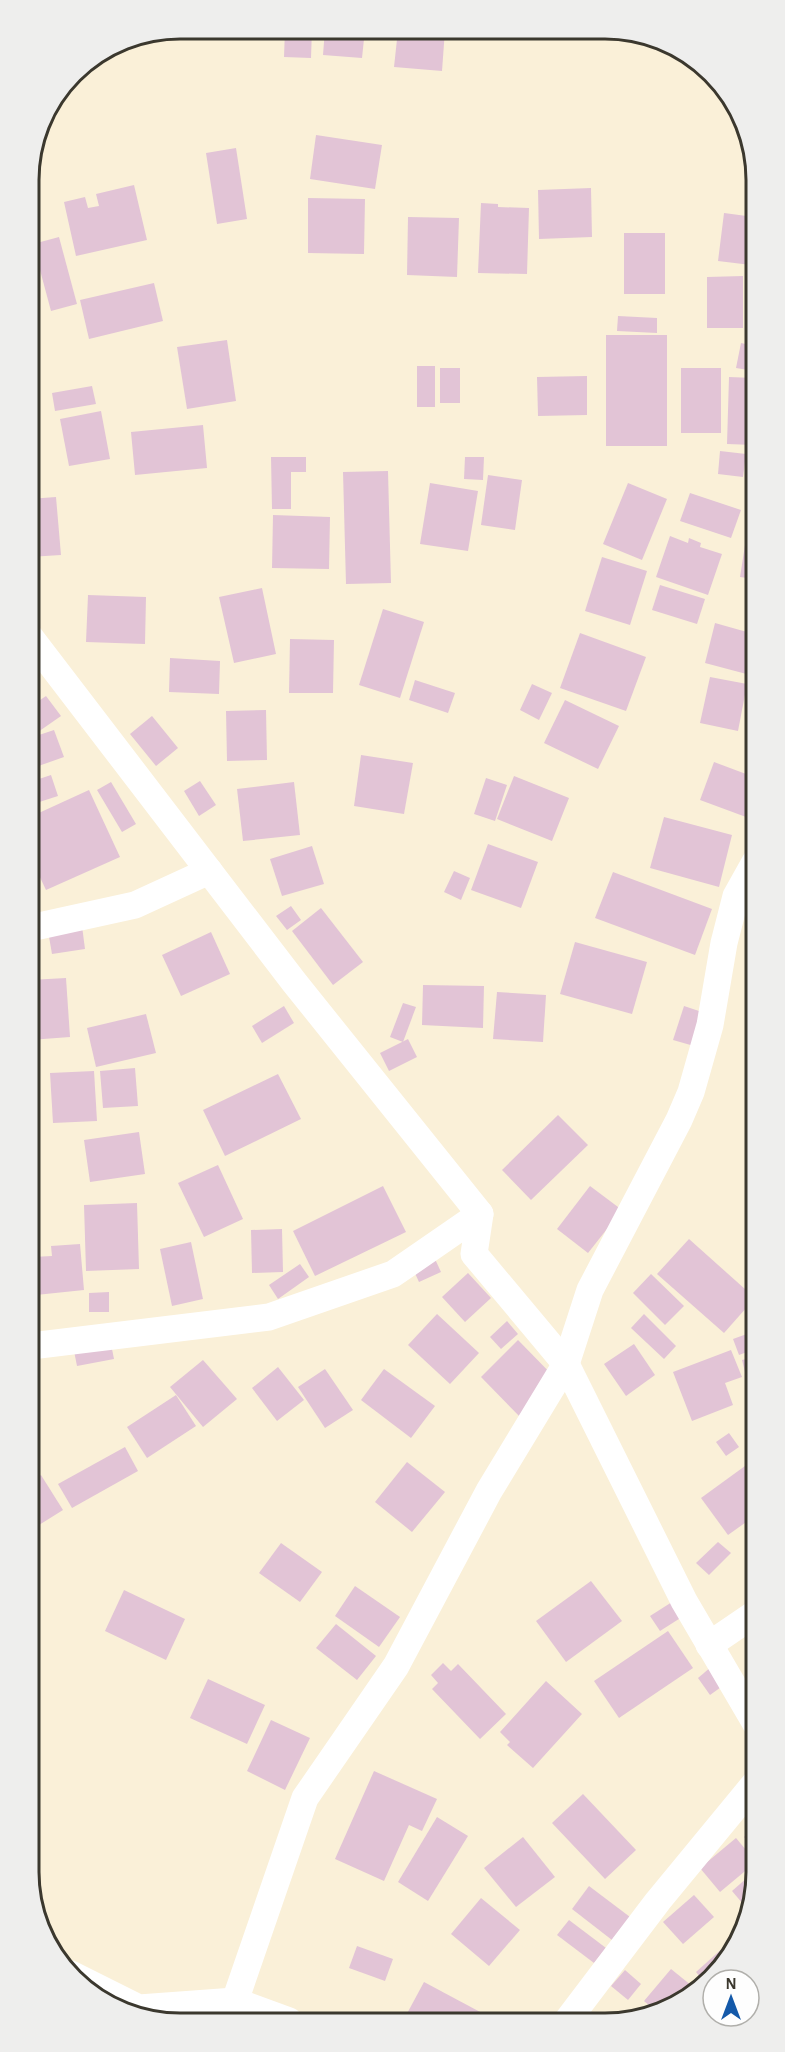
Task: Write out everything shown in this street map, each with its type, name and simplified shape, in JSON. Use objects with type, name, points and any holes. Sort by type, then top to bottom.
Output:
[{"type":"street","points":[[39,649],[294,982],[480,1214],[474,1254],[566,1364],[684,1601],[746,1708]]},
{"type":"street","points":[[39,926],[135,905],[209,871]]},
{"type":"street","points":[[235,2001],[305,1798],[396,1666],[489,1491],[566,1364],[590,1290],[691,1092],[710,1024],[724,943],[736,896],[746,878]]},
{"type":"street","points":[[39,1345],[269,1317],[393,1274],[480,1214]]},
{"type":"street","points":[[709,1645],[746,1621]]},
{"type":"street","points":[[572,2013],[658,1901],[746,1794]]},
{"type":"street","points":[[149,2009],[235,2001],[267,2013]]},
{"type":"building","points":[[285,39],[312,39],[311,58],[284,57]]},
{"type":"building","points":[[324,39],[364,39],[362,58],[323,55]]},
{"type":"building","points":[[397,39],[444,39],[442,71],[394,67]]},
{"type":"building","points":[[316,135],[382,145],[375,189],[310,179]]},
{"type":"building","points":[[236,148],[247,219],[217,224],[206,153]]},
{"type":"building","points":[[134,185],[147,240],[76,256],[64,202],[85,197],[88,208],[99,206],[96,194]]},
{"type":"building","points":[[591,188],[592,237],[539,239],[538,190]]},
{"type":"building","points":[[308,198],[365,199],[364,254],[308,253]]},
{"type":"building","points":[[481,203],[498,204],[498,207],[529,208],[527,274],[478,273]]},
{"type":"building","points":[[724,213],[746,216],[746,264],[718,261]]},
{"type":"building","points":[[408,217],[459,218],[457,277],[407,275]]},
{"type":"building","points":[[624,233],[665,233],[665,294],[624,294]]},
{"type":"building","points":[[59,237],[77,304],[51,311],[39,266],[39,242]]},
{"type":"building","points":[[743,276],[743,328],[707,328],[707,277]]},
{"type":"building","points":[[154,283],[163,321],[89,339],[80,300]]},
{"type":"building","points":[[618,316],[657,318],[657,333],[617,331]]},
{"type":"building","points":[[606,335],[667,335],[667,446],[606,446]]},
{"type":"building","points":[[227,340],[236,401],[187,409],[177,347]]},
{"type":"building","points":[[741,343],[746,344],[746,370],[736,368]]},
{"type":"building","points":[[417,366],[435,366],[435,407],[417,407]]},
{"type":"building","points":[[440,368],[460,368],[460,403],[440,403]]},
{"type":"building","points":[[681,368],[721,368],[721,433],[681,433]]},
{"type":"building","points":[[587,376],[587,415],[538,416],[537,377]]},
{"type":"building","points":[[729,377],[746,378],[746,445],[727,444]]},
{"type":"building","points":[[92,386],[96,404],[55,411],[52,393]]},
{"type":"building","points":[[101,411],[110,459],[69,466],[60,419]]},
{"type":"building","points":[[203,425],[207,468],[135,475],[131,432]]},
{"type":"building","points":[[720,451],[746,454],[743,477],[718,474]]},
{"type":"building","points":[[271,457],[306,457],[306,472],[291,472],[291,509],[272,509]]},
{"type":"building","points":[[465,457],[484,457],[483,480],[464,479]]},
{"type":"building","points":[[388,471],[391,583],[346,584],[343,472]]},
{"type":"building","points":[[488,475],[522,480],[515,530],[481,525]]},
{"type":"building","points":[[430,483],[478,491],[468,551],[420,544]]},
{"type":"building","points":[[628,483],[667,499],[642,560],[603,544]]},
{"type":"building","points":[[690,493],[741,510],[731,538],[680,521]]},
{"type":"building","points":[[56,497],[61,555],[39,556],[39,498]]},
{"type":"building","points":[[273,515],[330,517],[329,569],[272,568]]},
{"type":"building","points":[[670,536],[688,543],[689,538],[701,543],[700,547],[722,554],[708,595],[656,577]]},
{"type":"building","points":[[746,539],[746,578],[740,577]]},
{"type":"building","points":[[602,557],[647,571],[630,625],[585,611]]},
{"type":"building","points":[[660,585],[705,599],[697,624],[652,610]]},
{"type":"building","points":[[262,588],[276,654],[234,663],[219,597]]},
{"type":"building","points":[[88,595],[146,597],[145,644],[86,642]]},
{"type":"building","points":[[383,609],[424,622],[400,698],[359,685]]},
{"type":"building","points":[[715,623],[746,632],[746,674],[705,663]]},
{"type":"building","points":[[580,633],[646,657],[626,711],[560,688]]},
{"type":"building","points":[[290,639],[334,640],[333,693],[289,693]]},
{"type":"building","points":[[170,658],[220,661],[219,694],[169,692]]},
{"type":"building","points":[[710,677],[746,684],[738,731],[700,723]]},
{"type":"building","points":[[415,680],[455,693],[448,713],[409,700]]},
{"type":"building","points":[[532,684],[552,693],[539,720],[520,710]]},
{"type":"building","points":[[46,696],[61,716],[39,731],[39,701]]},
{"type":"building","points":[[565,700],[619,726],[598,769],[544,743]]},
{"type":"building","points":[[266,710],[267,760],[227,761],[226,711]]},
{"type":"building","points":[[152,716],[178,748],[156,766],[130,734]]},
{"type":"building","points":[[54,730],[64,757],[39,766],[39,735]]},
{"type":"building","points":[[361,755],[413,763],[404,814],[354,806]]},
{"type":"building","points":[[714,762],[746,774],[746,817],[700,800]]},
{"type":"building","points":[[51,775],[58,796],[39,802],[39,779]]},
{"type":"building","points":[[514,776],[569,798],[552,841],[497,819]]},
{"type":"building","points":[[486,778],[507,785],[495,821],[474,814]]},
{"type":"building","points":[[200,781],[216,805],[199,816],[184,791]]},
{"type":"building","points":[[111,782],[136,824],[122,832],[97,790]]},
{"type":"building","points":[[294,782],[300,835],[243,841],[237,789]]},
{"type":"building","points":[[89,790],[120,857],[46,890],[39,875],[39,813]]},
{"type":"building","points":[[664,817],[732,835],[719,887],[650,868]]},
{"type":"building","points":[[488,844],[538,862],[521,908],[471,890]]},
{"type":"building","points":[[312,846],[324,884],[282,896],[270,859]]},
{"type":"building","points":[[454,871],[470,878],[461,900],[444,892]]},
{"type":"building","points":[[613,872],[712,909],[695,955],[595,918]]},
{"type":"building","points":[[291,906],[301,920],[287,930],[276,916]]},
{"type":"building","points":[[321,908],[363,962],[333,985],[292,931]]},
{"type":"building","points":[[82,926],[85,949],[52,954],[48,931]]},
{"type":"building","points":[[211,932],[230,974],[181,996],[162,955]]},
{"type":"building","points":[[575,942],[647,962],[632,1014],[560,994]]},
{"type":"building","points":[[66,978],[70,1037],[39,1039],[39,980]]},
{"type":"building","points":[[423,985],[484,986],[483,1028],[422,1025]]},
{"type":"building","points":[[497,992],[546,995],[543,1042],[493,1039]]},
{"type":"building","points":[[403,1003],[416,1007],[403,1042],[390,1037]]},
{"type":"building","points":[[284,1006],[294,1023],[262,1043],[252,1026]]},
{"type":"building","points":[[684,1006],[705,1013],[694,1046],[673,1040]]},
{"type":"building","points":[[146,1014],[156,1053],[96,1067],[87,1028]]},
{"type":"building","points":[[408,1039],[417,1057],[389,1071],[380,1053]]},
{"type":"building","points":[[135,1068],[138,1106],[103,1108],[100,1071]]},
{"type":"building","points":[[94,1071],[97,1121],[53,1123],[50,1073]]},
{"type":"building","points":[[278,1074],[301,1119],[225,1156],[203,1110]]},
{"type":"building","points":[[558,1115],[588,1145],[531,1200],[502,1170]]},
{"type":"building","points":[[139,1132],[145,1174],[90,1182],[84,1140]]},
{"type":"building","points":[[218,1165],[243,1219],[204,1237],[178,1183]]},
{"type":"building","points":[[383,1186],[406,1232],[315,1276],[293,1231]]},
{"type":"building","points":[[590,1186],[622,1210],[588,1253],[557,1229]]},
{"type":"building","points":[[137,1203],[139,1269],[86,1271],[84,1205]]},
{"type":"building","points":[[282,1229],[283,1272],[252,1273],[251,1230]]},
{"type":"building","points":[[689,1239],[746,1290],[746,1308],[724,1333],[657,1274]]},
{"type":"building","points":[[191,1242],[203,1299],[172,1306],[160,1249]]},
{"type":"building","points":[[80,1244],[84,1290],[39,1295],[39,1257],[52,1256],[51,1246]]},
{"type":"building","points":[[435,1259],[441,1272],[419,1282],[413,1269]]},
{"type":"building","points":[[300,1264],[309,1277],[278,1299],[269,1285]]},
{"type":"building","points":[[468,1273],[491,1298],[465,1322],[442,1297]]},
{"type":"building","points":[[651,1274],[684,1306],[665,1325],[633,1293]]},
{"type":"building","points":[[109,1292],[109,1312],[89,1312],[89,1293]]},
{"type":"building","points":[[437,1314],[479,1353],[450,1384],[408,1345]]},
{"type":"building","points":[[644,1314],[676,1346],[664,1359],[631,1328]]},
{"type":"building","points":[[507,1321],[518,1334],[501,1349],[490,1337]]},
{"type":"building","points":[[746,1334],[746,1352],[739,1355],[733,1339]]},
{"type":"building","points":[[110,1339],[114,1359],[77,1366],[73,1346]]},
{"type":"building","points":[[518,1340],[562,1385],[524,1421],[481,1377]]},
{"type":"building","points":[[634,1344],[655,1375],[626,1396],[604,1364]]},
{"type":"building","points":[[731,1350],[742,1377],[725,1383],[733,1405],[692,1421],[673,1372]]},
{"type":"building","points":[[746,1359],[746,1376],[742,1360]]},
{"type":"building","points":[[203,1360],[237,1399],[203,1427],[170,1387]]},
{"type":"building","points":[[278,1367],[304,1400],[277,1421],[252,1388]]},
{"type":"building","points":[[325,1369],[353,1410],[325,1428],[298,1387]]},
{"type":"building","points":[[384,1369],[435,1406],[411,1438],[361,1400]]},
{"type":"building","points":[[176,1395],[196,1426],[147,1458],[127,1427]]},
{"type":"building","points":[[729,1433],[739,1447],[726,1456],[716,1442]]},
{"type":"building","points":[[125,1447],[138,1471],[72,1508],[58,1484]]},
{"type":"building","points":[[407,1462],[445,1492],[412,1532],[375,1502]]},
{"type":"building","points":[[746,1465],[746,1522],[728,1535],[701,1498]]},
{"type":"building","points":[[41,1475],[63,1510],[39,1525],[39,1476]]},
{"type":"building","points":[[718,1542],[731,1553],[709,1575],[696,1563]]},
{"type":"building","points":[[281,1543],[322,1572],[300,1602],[259,1573]]},
{"type":"building","points":[[591,1581],[622,1621],[566,1662],[536,1621]]},
{"type":"building","points":[[355,1586],[400,1617],[379,1647],[335,1616]]},
{"type":"building","points":[[124,1590],[185,1619],[166,1660],[105,1631]]},
{"type":"building","points":[[672,1602],[682,1617],[660,1631],[650,1616]]},
{"type":"building","points":[[336,1624],[376,1656],[357,1680],[316,1648]]},
{"type":"building","points":[[668,1631],[693,1668],[619,1718],[594,1681]]},
{"type":"building","points":[[443,1663],[451,1671],[458,1664],[506,1714],[480,1739],[432,1689],[438,1683],[431,1675]]},
{"type":"building","points":[[711,1667],[724,1685],[710,1695],[698,1678]]},
{"type":"building","points":[[208,1679],[265,1705],[247,1744],[190,1718]]},
{"type":"building","points":[[546,1681],[582,1714],[533,1768],[507,1745],[510,1742],[500,1732]]},
{"type":"building","points":[[271,1720],[310,1738],[285,1790],[247,1771]]},
{"type":"building","points":[[374,1771],[437,1799],[422,1831],[409,1825],[384,1881],[335,1859]]},
{"type":"building","points":[[583,1794],[636,1850],[605,1879],[552,1823]]},
{"type":"building","points":[[437,1817],[468,1836],[428,1901],[398,1882]]},
{"type":"building","points":[[523,1837],[555,1877],[516,1907],[484,1868]]},
{"type":"building","points":[[736,1838],[746,1850],[746,1870],[720,1892],[700,1868]]},
{"type":"building","points":[[746,1879],[742,1903],[732,1891]]},
{"type":"building","points":[[589,1886],[630,1917],[612,1940],[572,1909]]},
{"type":"building","points":[[694,1895],[714,1917],[683,1944],[663,1922]]},
{"type":"building","points":[[481,1898],[520,1930],[489,1966],[451,1934]]},
{"type":"building","points":[[569,1920],[606,1948],[594,1963],[557,1935]]},
{"type":"building","points":[[357,1946],[393,1959],[385,1981],[349,1968]]},
{"type":"building","points":[[724,1947],[708,1968],[701,1968],[700,1976],[696,1972]]},
{"type":"building","points":[[671,1969],[690,1985],[650,2005],[644,2001]]},
{"type":"building","points":[[625,1970],[641,1984],[628,2000],[611,1986]]},
{"type":"building","points":[[424,1982],[482,2013],[407,2013]]}]
